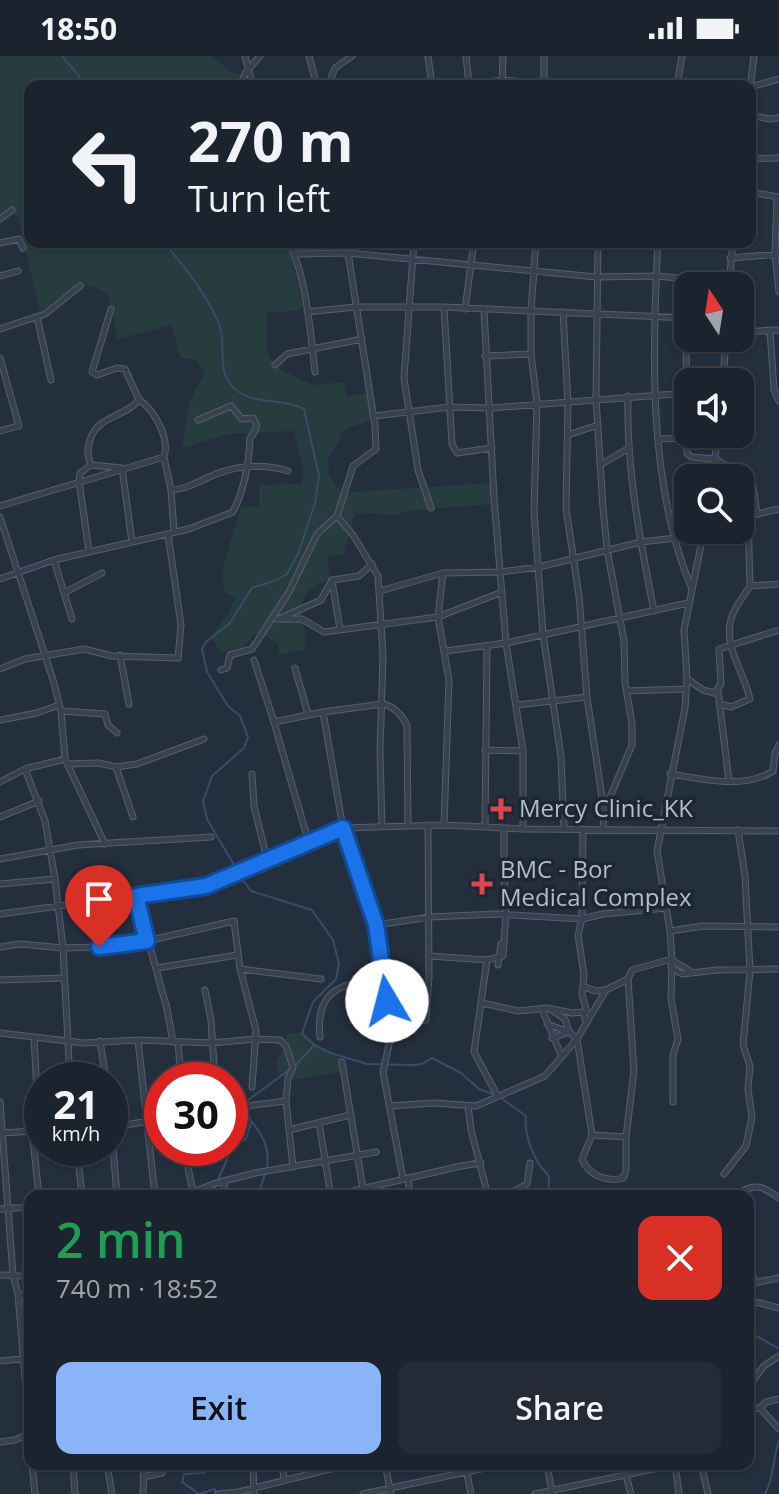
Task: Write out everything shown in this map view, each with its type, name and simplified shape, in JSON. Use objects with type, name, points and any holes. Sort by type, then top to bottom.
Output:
[{"type":"street","points":[[245,56],[251,80]]},
{"type":"street","points":[[243,80],[260,56]]},
{"type":"street","points":[[309,56],[315,80]]},
{"type":"street","points":[[330,80],[335,68],[352,56]]},
{"type":"street","points":[[428,56],[431,80]]},
{"type":"street","points":[[466,56],[467,80]]},
{"type":"street","points":[[502,80],[503,56]]},
{"type":"street","points":[[544,56],[544,80]]},
{"type":"street","points":[[678,80],[682,56]]},
{"type":"street","points":[[751,80],[754,56]]},
{"type":"street","points":[[756,86],[779,79]]},
{"type":"street","points":[[756,116],[779,118]]},
{"type":"street","points":[[756,159],[779,158]]},
{"type":"street","points":[[756,193],[778,197],[779,292]]},
{"type":"street","points":[[0,219],[12,210]]},
{"type":"street","points":[[0,243],[19,239],[23,248]]},
{"type":"street","points":[[292,248],[307,312],[315,372]]},
{"type":"street","points":[[414,248],[404,378],[419,473],[431,508]]},
{"type":"street","points":[[465,309],[473,248]]},
{"type":"street","points":[[535,248],[531,311],[531,354],[537,403],[534,512],[543,634],[561,757],[564,829]]},
{"type":"street","points":[[598,248],[596,399],[600,465],[607,549],[624,641],[632,723],[632,745],[604,811]]},
{"type":"street","points":[[658,248],[653,316],[655,394],[659,439],[674,526]]},
{"type":"street","points":[[729,272],[732,248]]},
{"type":"street","points":[[295,254],[348,253],[596,277],[674,278]]},
{"type":"street","points":[[221,670],[227,668],[230,655],[252,649],[289,592],[317,534],[337,516],[353,466],[376,449],[374,416],[348,253]]},
{"type":"street","points":[[730,258],[777,254]]},
{"type":"street","points":[[0,276],[18,271]]},
{"type":"street","points":[[0,329],[56,308],[80,286]]},
{"type":"street","points":[[307,312],[355,307],[444,307],[674,317]]},
{"type":"street","points":[[444,307],[454,450],[463,453],[492,448]]},
{"type":"street","points":[[0,669],[25,659],[84,649],[97,654],[178,658],[181,625],[171,532],[171,490],[164,457],[167,447],[160,427],[145,403],[139,400],[125,369],[117,368],[97,375],[92,372],[111,309]]},
{"type":"street","points":[[484,310],[506,643],[523,751],[523,829]]},
{"type":"street","points":[[563,312],[568,402],[566,508],[582,628],[587,697],[604,811],[603,829]]},
{"type":"street","points":[[37,317],[51,380]]},
{"type":"street","points":[[770,330],[774,390],[779,401]]},
{"type":"street","points":[[754,331],[779,330]]},
{"type":"street","points":[[275,365],[287,354],[362,339]]},
{"type":"street","points":[[485,356],[531,354]]},
{"type":"street","points":[[0,358],[3,380],[19,426],[0,431]]},
{"type":"street","points":[[374,416],[449,407],[491,408],[674,393]]},
{"type":"street","points":[[628,396],[629,448],[654,611]]},
{"type":"street","points":[[91,465],[87,450],[95,428],[100,422],[131,408],[139,400]]},
{"type":"street","points":[[0,579],[54,560],[189,529],[233,512],[241,496],[250,438],[257,429],[253,418],[242,419],[231,406],[198,420]]},
{"type":"street","points":[[568,435],[598,425]]},
{"type":"street","points":[[659,439],[674,438]]},
{"type":"street","points":[[600,465],[629,448]]},
{"type":"street","points":[[688,448],[689,456],[715,459],[752,480],[757,514]]},
{"type":"street","points":[[714,464],[716,448]]},
{"type":"street","points":[[0,506],[164,457]]},
{"type":"street","points":[[89,552],[80,473],[91,465],[122,468]]},
{"type":"street","points":[[171,490],[186,488],[226,470],[276,467],[288,471]]},
{"type":"street","points":[[122,468],[132,542]]},
{"type":"street","points":[[754,515],[779,509]]},
{"type":"street","points":[[337,516],[378,576],[382,623],[382,827]]},
{"type":"street","points":[[0,517],[60,708],[66,761],[105,844]]},
{"type":"street","points":[[380,591],[443,573],[501,572],[539,567],[607,549],[674,538]]},
{"type":"street","points":[[677,544],[692,589]]},
{"type":"street","points":[[673,1102],[673,1055],[678,1039],[671,999],[670,931],[657,851],[686,689],[684,630],[701,544]]},
{"type":"street","points":[[720,704],[731,707],[750,699],[731,645],[730,621],[750,586],[749,544]]},
{"type":"street","points":[[54,560],[72,619]]},
{"type":"street","points":[[332,580],[359,576],[372,564]]},
{"type":"street","points":[[64,593],[102,573]]},
{"type":"street","points":[[443,573],[438,617],[449,680],[444,825]]},
{"type":"street","points":[[269,624],[321,600],[332,580]]},
{"type":"street","points":[[332,580],[340,629]]},
{"type":"street","points":[[750,586],[779,584]]},
{"type":"street","points":[[277,619],[302,619],[324,632],[438,617],[502,592]]},
{"type":"street","points":[[446,651],[487,647],[688,603]]},
{"type":"street","points":[[729,781],[718,690],[721,684],[719,649],[779,630]]},
{"type":"street","points":[[485,827],[487,647]]},
{"type":"street","points":[[120,655],[129,704]]},
{"type":"street","points":[[254,660],[274,722]]},
{"type":"street","points":[[295,668],[308,714]]},
{"type":"street","points":[[687,679],[709,693],[718,690]]},
{"type":"street","points":[[627,691],[686,689]]},
{"type":"street","points":[[517,705],[587,697]]},
{"type":"street","points":[[268,699],[308,840]]},
{"type":"street","points":[[274,722],[382,704],[398,713],[407,726],[408,826]]},
{"type":"street","points":[[0,720],[60,708],[105,714],[108,725],[117,733]]},
{"type":"street","points":[[323,712],[343,828],[376,925],[389,1017],[394,1022],[426,1020],[430,917],[428,825]]},
{"type":"street","points":[[0,782],[25,769],[66,761],[116,767],[137,764],[204,739]]},
{"type":"street","points":[[670,774],[729,781],[754,780],[776,771],[775,753],[779,745]]},
{"type":"street","points":[[485,750],[523,751]]},
{"type":"street","points":[[116,767],[133,817]]},
{"type":"street","points":[[25,769],[39,801],[55,879],[63,948],[69,1062]]},
{"type":"street","points":[[252,774],[254,806],[267,859]]},
{"type":"street","points":[[0,817],[39,801]]},
{"type":"street","points":[[0,914],[206,886],[308,840],[343,828],[444,825],[523,829],[779,831]]},
{"type":"street","points":[[429,956],[487,960],[503,956],[506,914],[504,828]]},
{"type":"street","points":[[583,829],[582,919],[578,935],[582,995],[587,1012]]},
{"type":"street","points":[[724,1174],[746,1146],[752,1117],[748,1089],[750,1066],[743,1045],[750,971],[745,876],[738,830]]},
{"type":"street","points":[[0,859],[49,849],[211,837]]},
{"type":"street","points":[[0,884],[55,879]]},
{"type":"street","points":[[136,896],[157,968],[178,1062]]},
{"type":"street","points":[[376,925],[430,917],[506,914],[582,919],[667,908]]},
{"type":"street","points":[[498,965],[506,914]]},
{"type":"street","points":[[0,947],[29,944],[63,948],[147,941],[234,921],[237,955],[256,1039],[252,1087]]},
{"type":"street","points":[[670,931],[703,926],[779,927]]},
{"type":"street","points":[[157,968],[237,955]]},
{"type":"street","points":[[487,960],[474,1052],[497,1095]]},
{"type":"street","points":[[547,1024],[569,1032],[577,1039],[592,1135],[582,1159],[585,1167],[600,1177],[616,1180],[623,1178],[626,1171],[626,1137],[634,1071],[628,979],[632,970],[672,963],[693,972],[779,969]]},
{"type":"street","points":[[240,969],[321,979]]},
{"type":"street","points":[[320,1037],[318,1020],[329,993],[342,986],[384,976]]},
{"type":"street","points":[[0,980],[64,978]]},
{"type":"street","points":[[583,986],[595,991],[606,990],[628,979]]},
{"type":"street","points":[[205,990],[211,1020],[214,1062]]},
{"type":"street","points":[[389,1106],[434,1103],[476,1106],[545,1076],[577,1039],[606,990]]},
{"type":"street","points":[[482,1003],[518,1011],[544,1008],[587,1012]]},
{"type":"street","points":[[544,1008],[552,1038],[561,1055]]},
{"type":"street","points":[[544,1008],[565,1019],[569,1032]]},
{"type":"street","points":[[587,1023],[583,1012],[595,1008]]},
{"type":"street","points":[[394,1022],[383,1072],[408,1190]]},
{"type":"street","points":[[552,1038],[569,1032]]},
{"type":"street","points":[[0,1033],[68,1041],[212,1043],[280,1040],[286,1046],[293,1067],[288,1079],[286,1101],[293,1167]]},
{"type":"street","points":[[34,1037],[35,1062]]},
{"type":"street","points":[[138,1040],[144,1101]]},
{"type":"street","points":[[100,1041],[103,1062]]},
{"type":"street","points":[[342,1062],[363,1189]]},
{"type":"street","points":[[248,1106],[286,1101]]},
{"type":"street","points":[[0,1102],[4,1208],[24,1342]]},
{"type":"street","points":[[468,1106],[487,1190]]},
{"type":"street","points":[[289,1130],[350,1115]]},
{"type":"street","points":[[319,1123],[330,1190]]},
{"type":"street","points":[[2,1133],[24,1132]]},
{"type":"street","points":[[592,1135],[626,1137]]},
{"type":"street","points":[[199,1190],[293,1167],[376,1152]]},
{"type":"street","points":[[387,1183],[481,1163]]},
{"type":"street","points":[[516,1190],[527,1184],[530,1163]]},
{"type":"street","points":[[39,1166],[39,1190]]},
{"type":"street","points":[[79,1166],[81,1190]]},
{"type":"street","points":[[114,1166],[116,1190]]},
{"type":"street","points":[[151,1166],[153,1190]]},
{"type":"street","points":[[188,1166],[193,1190]]},
{"type":"street","points":[[358,1190],[405,1179]]},
{"type":"street","points":[[224,1182],[225,1190]]},
{"type":"street","points":[[744,1190],[754,1185],[779,1198]]},
{"type":"street","points":[[4,1208],[24,1207]]},
{"type":"street","points":[[0,1275],[24,1276]]},
{"type":"street","points":[[754,1282],[779,1278]]},
{"type":"street","points":[[18,1294],[24,1295]]},
{"type":"street","points":[[754,1302],[779,1308]]},
{"type":"street","points":[[754,1379],[764,1366],[779,1356]]},
{"type":"street","points":[[0,1361],[24,1358]]},
{"type":"street","points":[[754,1408],[779,1399]]},
{"type":"street","points":[[760,1408],[779,1429]]},
{"type":"street","points":[[0,1442],[24,1437]]},
{"type":"street","points":[[33,1470],[35,1494]]},
{"type":"street","points":[[73,1470],[75,1494]]},
{"type":"street","points":[[108,1470],[112,1494]]},
{"type":"street","points":[[143,1494],[144,1470]]},
{"type":"street","points":[[143,1477],[162,1473],[163,1470]]},
{"type":"street","points":[[253,1470],[254,1491]]},
{"type":"street","points":[[283,1470],[284,1479]]},
{"type":"street","points":[[218,1494],[254,1491],[284,1479],[324,1470]]},
{"type":"street","points":[[386,1470],[391,1491]]},
{"type":"street","points":[[363,1494],[391,1491],[457,1470]]},
{"type":"street","points":[[467,1470],[471,1494]]},
{"type":"street","points":[[548,1470],[552,1492]]},
{"type":"street","points":[[625,1470],[631,1494]]},
{"type":"street","points":[[535,1494],[649,1470]]},
{"type":"street","points":[[677,1470],[679,1494]]},
{"type":"street","points":[[702,1470],[706,1494]]},
{"type":"green space","points":[[0,56],[212,56],[231,72],[245,76],[246,80],[24,80],[24,244],[17,215],[0,216]]},
{"type":"green space","points":[[25,248],[289,248],[304,310],[267,313],[266,347],[271,360],[281,370],[313,385],[344,382],[347,396],[367,393],[371,420],[342,431],[339,442],[328,457],[329,474],[337,488],[351,492],[490,483],[493,504],[392,515],[355,515],[343,554],[327,556],[331,580],[318,585],[304,599],[306,649],[279,655],[278,644],[263,634],[255,634],[243,647],[221,653],[211,636],[229,613],[235,598],[224,592],[222,570],[241,507],[259,506],[259,485],[302,484],[304,471],[294,431],[228,434],[182,448],[189,402],[205,373],[196,360],[180,358],[172,325],[118,339],[108,295],[88,286],[72,289],[40,311]]},
{"type":"green space","points":[[303,1032],[340,1059],[342,1065],[339,1072],[300,1079],[280,1076],[276,1062],[287,1034]]},
{"type":"waterway","points":[[62,56],[82,80]]},
{"type":"waterway","points":[[169,248],[214,313],[221,333],[226,378],[231,385],[246,396],[304,409],[319,476],[315,503],[299,552],[287,574],[252,588],[230,623],[206,642],[202,649],[207,672],[228,706],[240,716],[248,737],[244,748],[212,776],[203,801],[207,819],[237,870]]},
{"type":"waterway","points":[[239,875],[251,891],[312,910],[333,940],[339,964],[336,979],[313,1002],[302,1034],[314,1045],[367,1064],[412,1065],[432,1058],[461,1073],[479,1089],[496,1095]]},
{"type":"waterway","points":[[295,1066],[314,1045]]},
{"type":"waterway","points":[[267,1169],[265,1142],[243,1108],[247,1101],[289,1070]]},
{"type":"waterway","points":[[501,1098],[526,1116],[530,1145],[549,1177],[548,1190]]},
{"type":"waterway","points":[[218,1180],[233,1146],[246,1139],[251,1123]]},
{"type":"waterway","points":[[260,1190],[265,1174]]},
{"type":"waterway","points":[[214,1190],[215,1186]]},
{"type":"waterway","points":[[754,1334],[779,1349]]},
{"type":"waterway","points":[[765,1494],[779,1441]]},
{"type":"waterway","points":[[208,1470],[184,1474],[182,1482],[199,1494],[215,1489],[215,1494]]},
{"type":"place","name":"Mercy Clinic_KK","points":[[501,809]]},
{"type":"place","name":"BMC - Bor Medical Complex","points":[[482,884]]},
{"type":"route","points":[[99,947],[147,941],[136,896],[206,886],[308,840],[343,828],[376,925],[387,1001]]}]
